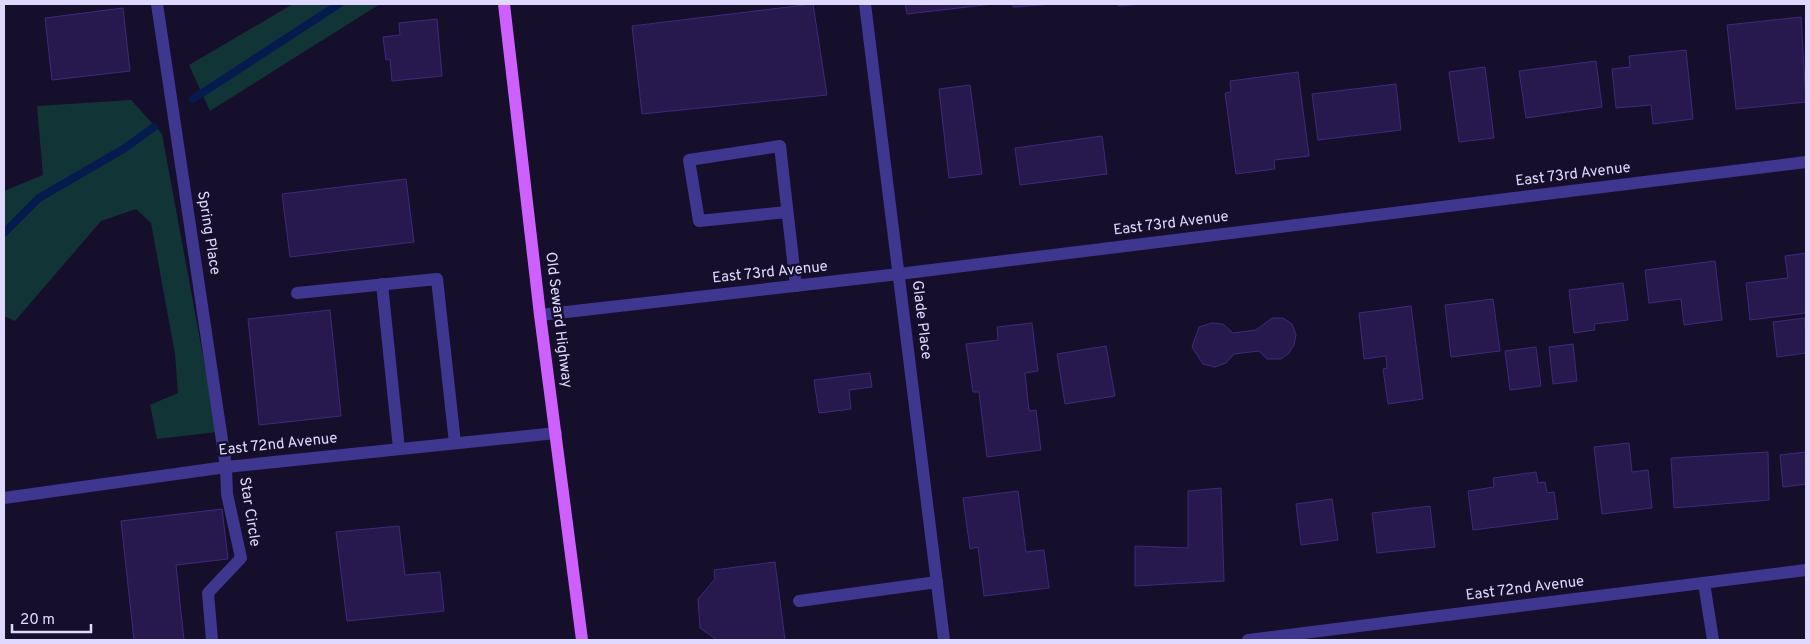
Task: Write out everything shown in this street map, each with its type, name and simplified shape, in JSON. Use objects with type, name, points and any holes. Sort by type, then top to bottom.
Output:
[{"type":"main road","name":"Old Seward Highway","points":[[504,4],[540,315],[582,640]]},
{"type":"street","name":"Spring Place","points":[[157,4],[226,467]]},
{"type":"street","name":"Glade Place","points":[[865,4],[944,640]]},
{"type":"street","points":[[787,212],[699,221],[689,160],[780,146],[796,286]]},
{"type":"street","name":"East 73rd Avenue","points":[[540,315],[899,274],[1806,162]]},
{"type":"street","points":[[297,293],[437,279],[455,444]]},
{"type":"street","points":[[382,284],[399,449]]},
{"type":"street","name":"East 72nd Avenue","points":[[4,498],[226,467],[556,433]]},
{"type":"street","name":"Star Circle","points":[[212,640],[208,593],[240,558],[227,494],[226,467]]},
{"type":"street","name":"East 72nd Avenue","points":[[1248,640],[1806,570]]},
{"type":"street","points":[[799,601],[937,582]]},
{"type":"street","points":[[1704,583],[1713,640]]},
{"type":"green space","points":[[293,4],[380,4],[210,111],[189,65]]},
{"type":"green space","points":[[131,100],[162,134],[217,432],[157,439],[150,405],[178,393],[175,354],[151,223],[136,209],[101,221],[15,321],[4,316],[4,191],[43,175],[37,106]]},
{"type":"building","points":[[813,4],[827,95],[642,114],[632,26]]},
{"type":"building","points":[[905,4],[993,4],[907,14]]},
{"type":"building","points":[[1013,4],[1056,4],[1013,7]]},
{"type":"building","points":[[1118,4],[1143,4],[1118,6]]},
{"type":"building","points":[[123,8],[130,71],[52,80],[45,18]]},
{"type":"building","points":[[1801,17],[1806,102],[1736,109],[1727,25]]},
{"type":"building","points":[[437,19],[442,76],[392,81],[390,59],[386,60],[383,37],[400,35],[399,23]]},
{"type":"building","points":[[1686,50],[1693,119],[1653,124],[1651,105],[1616,108],[1612,69],[1630,67],[1629,56]]},
{"type":"building","points":[[1596,61],[1602,107],[1526,118],[1519,71]]},
{"type":"building","points":[[1485,67],[1494,138],[1459,142],[1449,72]]},
{"type":"building","points":[[1298,72],[1309,156],[1274,160],[1275,169],[1236,174],[1225,93],[1231,92],[1230,81]]},
{"type":"building","points":[[1396,84],[1401,130],[1318,140],[1312,94]]},
{"type":"building","points":[[970,85],[982,174],[949,178],[939,89]]},
{"type":"building","points":[[1102,136],[1107,174],[1020,185],[1015,148]]},
{"type":"building","points":[[406,179],[414,242],[290,257],[282,194]]},
{"type":"building","points":[[1806,253],[1806,313],[1750,320],[1746,283],[1788,278],[1785,256]]},
{"type":"building","points":[[1715,261],[1722,320],[1684,325],[1681,299],[1649,303],[1645,270]]},
{"type":"building","points":[[1623,283],[1628,320],[1594,324],[1595,330],[1574,333],[1569,290]]},
{"type":"building","points":[[1493,299],[1500,351],[1451,357],[1445,305]]},
{"type":"building","points":[[1411,306],[1423,399],[1388,404],[1383,369],[1387,368],[1386,356],[1364,359],[1359,313]]},
{"type":"building","points":[[330,310],[341,416],[259,425],[248,319]]},
{"type":"building","points":[[1272,318],[1283,318],[1292,324],[1296,335],[1294,345],[1288,354],[1281,359],[1267,359],[1259,351],[1234,354],[1226,363],[1215,367],[1203,364],[1192,347],[1199,327],[1212,323],[1223,324],[1233,333],[1256,330]]},
{"type":"building","points":[[1805,318],[1806,353],[1777,357],[1773,322]]},
{"type":"building","points":[[1032,323],[1038,371],[1025,373],[1029,411],[1036,410],[1041,450],[987,457],[979,392],[973,392],[966,344],[998,340],[997,327]]},
{"type":"building","points":[[1573,344],[1577,381],[1553,384],[1549,347]]},
{"type":"building","points":[[1106,346],[1115,396],[1065,404],[1057,354]]},
{"type":"building","points":[[1536,347],[1541,386],[1510,390],[1505,351]]},
{"type":"building","points":[[870,373],[872,387],[849,390],[851,409],[819,413],[814,380]]},
{"type":"building","points":[[1629,443],[1632,472],[1648,470],[1652,508],[1602,514],[1594,447]]},
{"type":"building","points":[[1768,452],[1769,500],[1674,508],[1671,458]]},
{"type":"building","points":[[1806,452],[1806,484],[1783,487],[1780,455]]},
{"type":"building","points":[[1536,472],[1538,483],[1545,482],[1547,493],[1554,492],[1558,519],[1473,530],[1468,491],[1494,487],[1493,478]]},
{"type":"building","points":[[1221,488],[1224,581],[1135,586],[1135,546],[1188,548],[1188,491]]},
{"type":"building","points":[[1018,491],[1026,552],[1044,550],[1049,588],[984,596],[978,547],[970,549],[963,498]]},
{"type":"building","points":[[1332,499],[1338,540],[1301,545],[1296,504]]},
{"type":"building","points":[[1430,506],[1435,547],[1377,553],[1372,513]]},
{"type":"building","points":[[222,509],[228,559],[176,565],[184,640],[134,640],[121,521]]},
{"type":"building","points":[[399,526],[405,575],[440,572],[444,611],[347,621],[336,532]]},
{"type":"building","points":[[775,562],[785,640],[717,640],[700,628],[698,599],[715,579],[714,570]]},
{"type":"waterway","points":[[193,99],[339,4]]},
{"type":"waterway","points":[[4,233],[39,198],[125,148],[154,127]]}]
